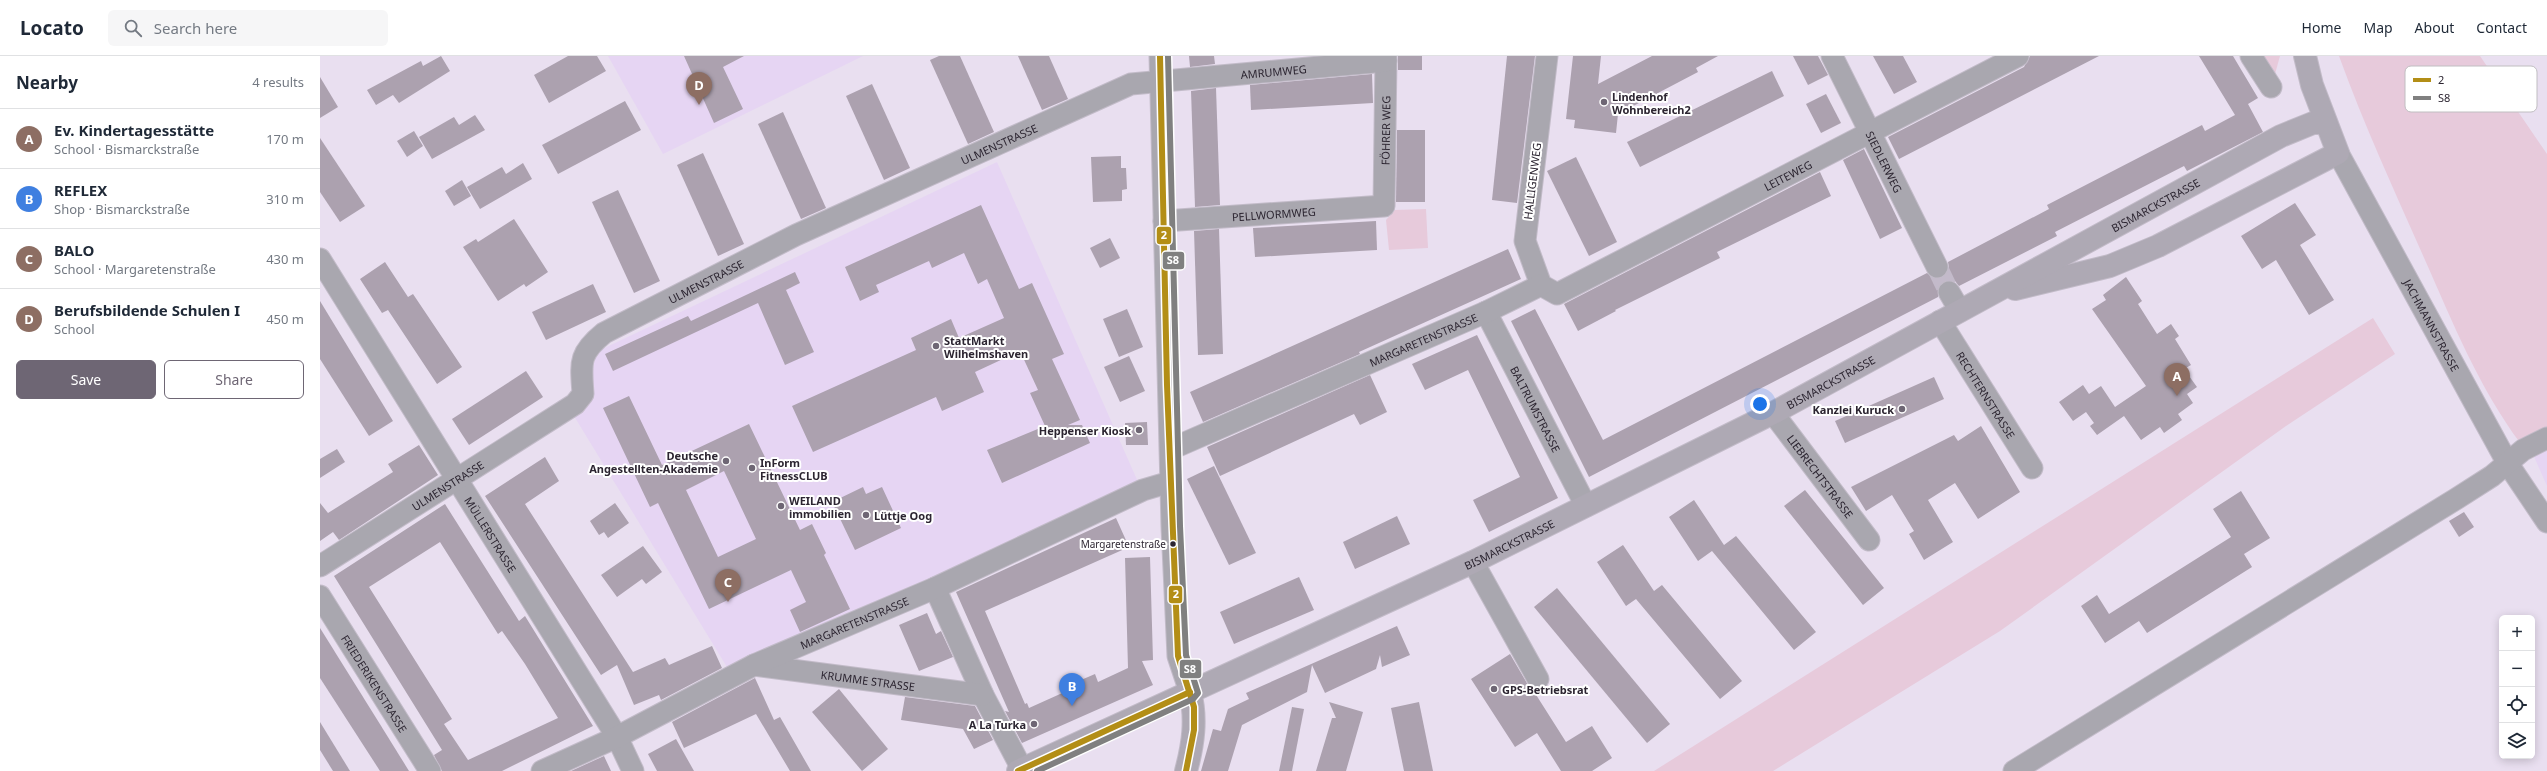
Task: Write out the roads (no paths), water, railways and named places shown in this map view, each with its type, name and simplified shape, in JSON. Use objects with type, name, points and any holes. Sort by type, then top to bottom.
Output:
[{"type":"main road","points":[[2294,130],[2309,110],[2312,85],[2305,56]]},
{"type":"main road","name":"JACHMANNSTRASSE","points":[[2312,85],[2338,153]]},
{"type":"main road","name":"BISMARCKSTRASSE","points":[[1020,770],[1473,562],[1773,413],[2294,130],[2313,123],[2326,123]]},
{"type":"main road","name":"BISMARCKSTRASSE","points":[[1988,295],[2110,266],[2158,246],[2338,153]]},
{"type":"main road","points":[[1186,771],[1194,724],[1194,707],[1190,692]]},
{"type":"street","points":[[1160,56],[1167,385],[1171,449],[1170,482],[1178,656],[1190,692]]},
{"type":"street","name":"HALLIGENWEG","points":[[1547,56],[1525,241],[1549,290]]},
{"type":"street","name":"SIEDLERWEG","points":[[1832,56],[1937,267]]},
{"type":"street","name":"LEITEWEG","points":[[1549,290],[1871,132],[2018,56]]},
{"type":"street","points":[[2251,56],[2271,87]]},
{"type":"street","name":"AMRUMWEG","points":[[1160,83],[1386,58]]},
{"type":"street","name":"FÖHRER WEG","points":[[1384,206],[1386,58]]},
{"type":"street","name":"ULMENSTRASSE","points":[[320,566],[575,404],[583,394],[582,360],[587,346],[604,333],[796,235],[1132,84],[1160,83]]},
{"type":"street","name":"JACHMANNSTRASSE","points":[[2338,153],[2508,464],[2547,522]]},
{"type":"street","name":"PELLWORMWEG","points":[[1164,221],[1384,206]]},
{"type":"street","name":"MÜLLERSTRASSE","points":[[320,259],[617,737],[633,771]]},
{"type":"street","name":"MARGARETENSTRASSE","points":[[1171,449],[1486,312],[1549,290]]},
{"type":"street","points":[[1949,292],[1960,311]]},
{"type":"street","name":"BALTRUMSTRASSE","points":[[1486,312],[1586,506]]},
{"type":"street","name":"RECHTERNSTRASSE","points":[[1940,321],[2032,468]]},
{"type":"street","name":"LIEBRECHTSTRASSE","points":[[1773,413],[1868,540]]},
{"type":"street","points":[[2014,771],[2449,504],[2508,464],[2523,450],[2547,438]]},
{"type":"street","name":"MARGARETENSTRASSE","points":[[542,771],[617,737],[754,665],[935,588],[1143,490],[1170,482]]},
{"type":"street","points":[[1473,562],[1538,679]]},
{"type":"street","points":[[935,588],[983,696],[1020,770]]},
{"type":"street","name":"FRIEDERIKENSTRASSE","points":[[320,596],[430,771]]},
{"type":"street","name":"KRUMME STRASSE","points":[[754,665],[983,696]]},
{"type":"tunnel","points":[[1937,267],[1949,292]]},
{"type":"place","name":"Lindenhof Wohnbereich2","points":[[1604,102]]},
{"type":"place","name":"Berufsbildende Schulen I","points":[[699,105]]},
{"type":"place","name":"StattMarkt Wilhelmshaven","points":[[936,346]]},
{"type":"place","name":"Ev. Kindertagesstätte","points":[[2177,396]]},
{"type":"place","name":"Kanzlei Kuruck","points":[[1902,409]]},
{"type":"place","name":"Heppenser Kiosk","points":[[1139,430]]},
{"type":"place","name":"Deutsche Angestellten-Akademie","points":[[726,461]]},
{"type":"place","name":"InForm FitnessCLUB","points":[[752,468]]},
{"type":"place","name":"WEILAND immobilien","points":[[781,506]]},
{"type":"place","name":"Lüttje Oog","points":[[866,515]]},
{"type":"place","name":"Margaretenstraße","points":[[1173,544]]},
{"type":"place","name":"BALO","points":[[728,602]]},
{"type":"place","name":"GPS-Betriebsrat","points":[[1494,689]]},
{"type":"place","name":"REFLEX","points":[[1072,706]]},
{"type":"place","name":"A La Turka","points":[[1034,724]]}]
